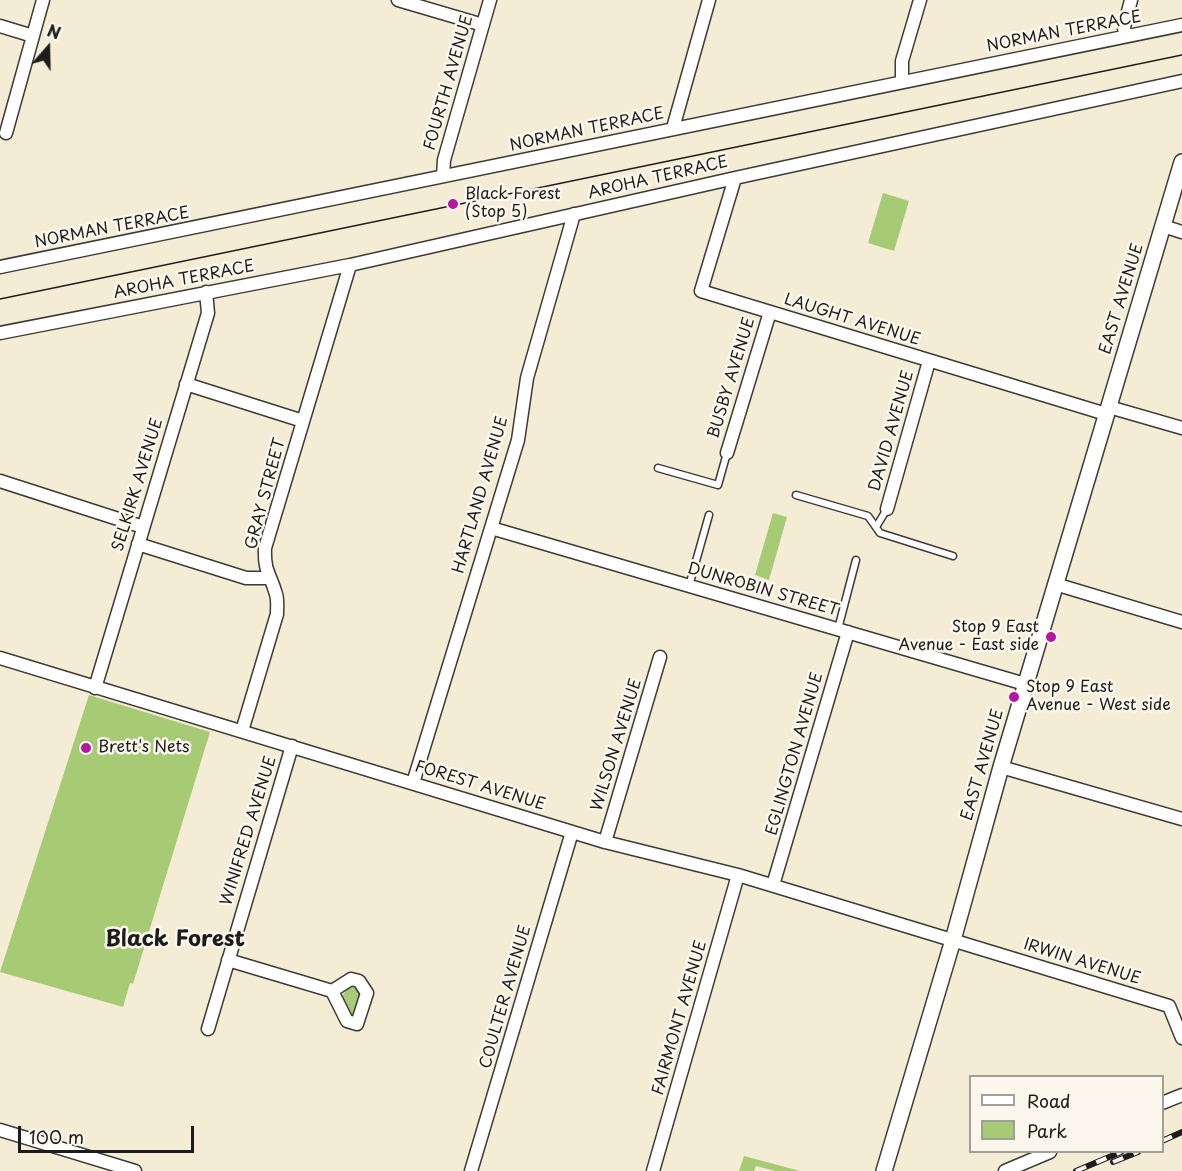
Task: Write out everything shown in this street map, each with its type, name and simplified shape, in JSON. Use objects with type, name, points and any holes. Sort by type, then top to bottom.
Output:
[{"type":"street","points":[[6,134],[43,0]]},
{"type":"street","points":[[398,0],[483,25]]},
{"type":"street","name":"FOURTH AVENUE","points":[[443,176],[444,160],[490,0]]},
{"type":"street","points":[[673,128],[710,0]]},
{"type":"street","points":[[902,81],[902,61],[920,0]]},
{"type":"street","points":[[1125,36],[1124,27],[1131,0]]},
{"type":"street","name":"NORMAN TERRACE","points":[[0,267],[1182,25]]},
{"type":"street","points":[[0,26],[33,36]]},
{"type":"street","name":"AROHA TERRACE","points":[[0,333],[350,265],[735,178],[1182,81]]},
{"type":"street","name":"EAST AVENUE","points":[[884,1171],[953,940],[1000,766],[1182,162]]},
{"type":"street","name":"LAUGHT AVENUE","points":[[735,178],[701,291],[929,361],[1182,428]]},
{"type":"street","name":"HARTLAND AVENUE","points":[[412,783],[518,440],[527,378],[574,214]]},
{"type":"street","points":[[1163,226],[1182,232]]},
{"type":"street","name":"GRAY STREET","points":[[242,731],[277,614],[277,596],[268,578],[264,562],[265,548],[350,265]]},
{"type":"street","name":"SELKIRK AVENUE","points":[[95,687],[208,313],[206,292]]},
{"type":"street","name":"BUSBY AVENUE","points":[[727,453],[770,312]]},
{"type":"street","name":"DAVID AVENUE","points":[[887,509],[929,361]]},
{"type":"street","points":[[186,384],[303,421]]},
{"type":"street","points":[[0,481],[143,527]]},
{"type":"street","name":"DUNROBIN STREET","points":[[491,528],[1025,684]]},
{"type":"street","points":[[138,544],[246,578],[268,578]]},
{"type":"street","points":[[1055,584],[1182,622]]},
{"type":"street","name":"EGLINGTON AVENUE","points":[[773,885],[843,631]]},
{"type":"street","name":"WILSON AVENUE","points":[[605,842],[660,657]]},
{"type":"street","name":"FOREST AVENUE","points":[[0,658],[605,842],[738,875],[953,940]]},
{"type":"street","name":"WINIFRED AVENUE","points":[[208,1029],[292,746]]},
{"type":"street","points":[[1000,766],[1182,819]]},
{"type":"street","name":"COULTER AVENUE","points":[[471,1171],[572,832]]},
{"type":"street","name":"FAIRMONT AVENUE","points":[[652,1171],[738,875]]},
{"type":"street","name":"IRWIN AVENUE","points":[[953,940],[1169,1006],[1182,1038]]},
{"type":"street","points":[[228,960],[332,991]]},
{"type":"street","points":[[1164,1102],[1182,1095]]},
{"type":"street","points":[[0,1130],[135,1171]]},
{"type":"street","points":[[1005,1171],[1048,1153]]},
{"type":"lane","points":[[658,468],[718,486],[727,453]]},
{"type":"lane","points":[[796,495],[868,516],[880,533],[953,556]]},
{"type":"lane","points":[[876,527],[887,509]]},
{"type":"lane","points":[[689,586],[710,515]]},
{"type":"lane","points":[[843,631],[856,560]]},
{"type":"green space","points":[[883,193],[909,201],[894,251],[868,243]]},
{"type":"green space","points":[[773,513],[787,517],[769,580],[755,575]]},
{"type":"green space","points":[[89,695],[210,732],[133,984],[130,983],[123,1007],[0,972]]},
{"type":"green space","points":[[349,987],[357,988],[361,995],[355,1014],[350,1016],[342,996]]},
{"type":"green space","points":[[744,1156],[800,1171],[775,1171],[756,1166],[754,1171],[739,1171]]},
{"type":"tram line","points":[[0,299],[1182,55]]},
{"type":"railway","points":[[1164,1140],[1182,1132]]},
{"type":"railway","points":[[1076,1171],[1119,1153]]},
{"type":"railway","points":[[1113,1162],[1136,1153]]},
{"type":"place","name":"Black Forest (Stop 5)","points":[[453,204]]},
{"type":"place","name":"Stop 9 East Avenue - East side","points":[[1051,637]]},
{"type":"place","name":"Stop 9 East Avenue - West side","points":[[1014,697]]},
{"type":"place","name":"Brett's Nets","points":[[86,748]]},
{"type":"district","name":"Black Forest","points":[[175,940]]}]
